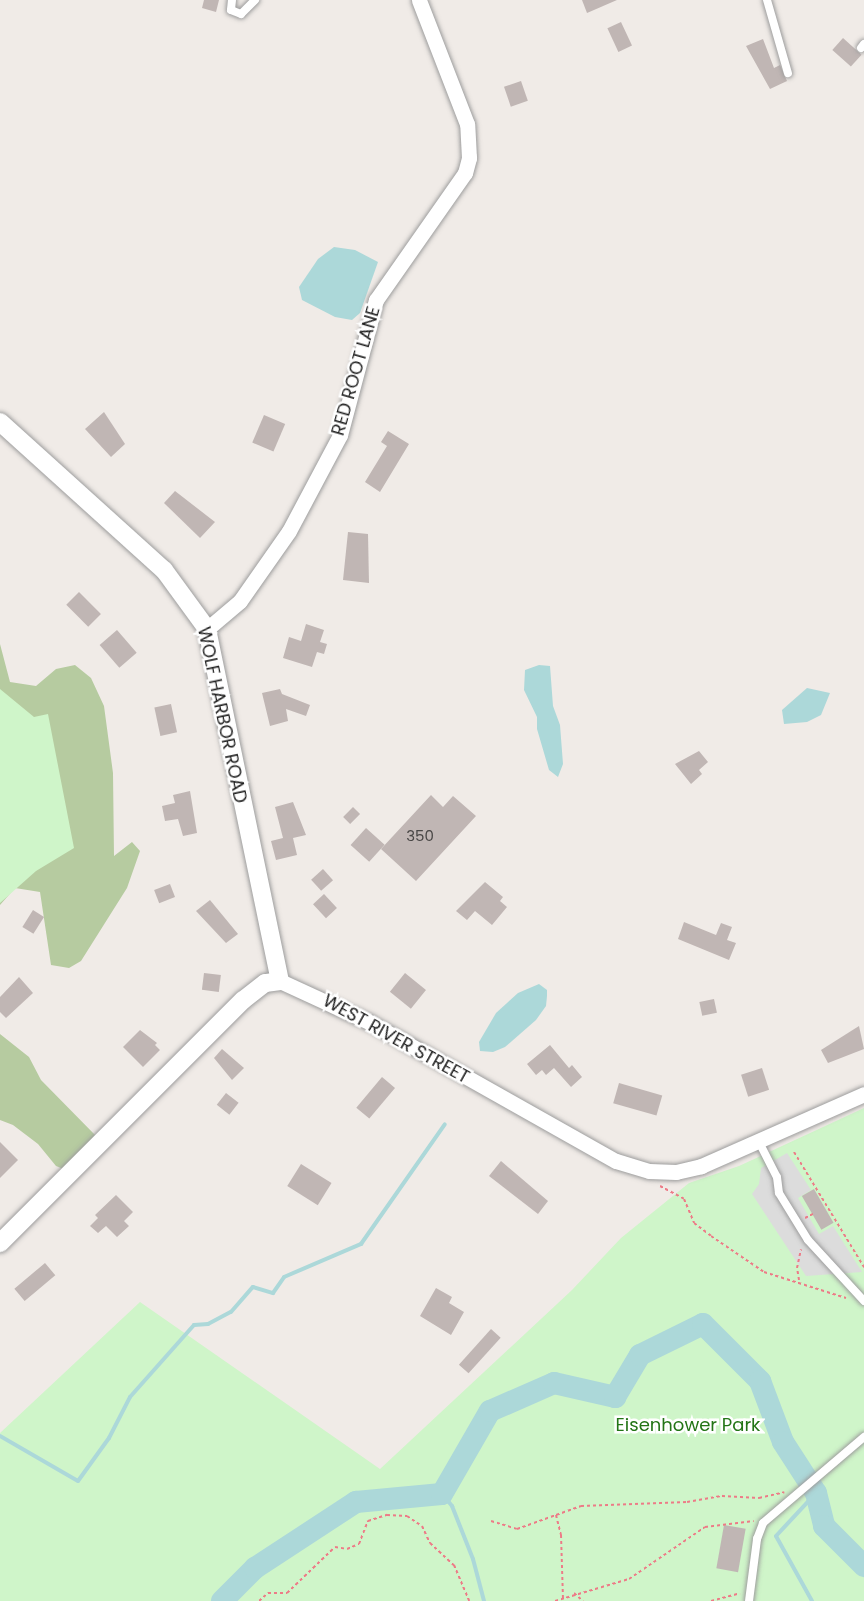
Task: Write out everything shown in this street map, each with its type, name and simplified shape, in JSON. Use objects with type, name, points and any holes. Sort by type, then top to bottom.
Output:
[{"type":"street","name":"RED ROOT LANE","points":[[207,629],[240,601],[289,531],[340,435],[376,300],[465,173],[469,158],[467,124],[419,0]]},
{"type":"street","name":"WOLF HARBOR ROAD","points":[[0,422],[164,570],[207,629],[280,981]]},
{"type":"street","name":"WEST RIVER STREET","points":[[280,981],[369,1022],[574,1139],[633,1168],[661,1172],[690,1170],[759,1142],[864,1094]]},
{"type":"street","points":[[0,1243],[243,1000],[265,984],[280,981]]},
{"type":"lane","points":[[232,0],[231,10],[241,14],[255,0]]},
{"type":"lane","points":[[767,0],[788,73]]},
{"type":"lane","points":[[759,1142],[777,1177],[779,1193],[808,1240],[864,1301]]},
{"type":"lane","points":[[749,1601],[757,1539],[763,1523],[802,1486],[864,1437]]},
{"type":"path","points":[[794,1152],[864,1267]]},
{"type":"path","points":[[652,1181],[684,1199],[694,1222],[764,1272],[799,1280],[836,1296],[846,1298],[857,1293]]},
{"type":"path","points":[[799,1280],[798,1253],[808,1240]]},
{"type":"path","points":[[491,1521],[517,1529],[581,1506],[631,1502],[687,1502],[722,1496],[793,1494]]},
{"type":"path","points":[[259,1601],[268,1593],[286,1593],[334,1547],[347,1549],[359,1544],[368,1521],[387,1515],[407,1516],[422,1526],[429,1543],[454,1565],[469,1601]]},
{"type":"path","points":[[556,1515],[561,1535],[563,1598]]},
{"type":"path","points":[[555,1601],[574,1593],[629,1579],[705,1527],[741,1520],[763,1523]]},
{"type":"path","points":[[711,1601],[751,1590]]},
{"type":"path","points":[[574,1593],[583,1601]]},
{"type":"green space","points":[[0,644],[10,682],[36,686],[56,669],[75,665],[91,678],[104,706],[113,773],[114,856],[132,842],[140,851],[127,888],[81,961],[69,968],[51,965],[40,892],[15,888],[0,905]]},
{"type":"green space","points":[[0,689],[34,717],[48,714],[74,848],[36,871],[0,903]]},
{"type":"green space","points":[[0,1034],[29,1057],[41,1080],[97,1137],[66,1170],[56,1166],[38,1144],[13,1125],[0,1120]]},
{"type":"green space","name":"Eisenhower Park","points":[[864,1108],[864,1601],[0,1601],[0,1433],[140,1302],[380,1469],[572,1290],[621,1238],[689,1183],[739,1166]]},
{"type":"shaded area","points":[[787,1153],[811,1190],[798,1198],[819,1234],[833,1226],[862,1272],[806,1276],[752,1194],[759,1184],[761,1168]]},
{"type":"water","points":[[334,247],[355,250],[378,262],[360,313],[352,320],[335,317],[302,300],[299,287],[318,259]]},
{"type":"water","points":[[539,665],[550,666],[553,706],[560,725],[563,764],[558,777],[549,770],[537,729],[537,717],[524,690],[525,670]]},
{"type":"water","points":[[807,688],[830,693],[821,715],[807,722],[784,724],[782,710]]},
{"type":"water","points":[[539,984],[547,990],[547,996],[546,1006],[536,1020],[505,1047],[493,1052],[480,1051],[479,1042],[496,1013],[518,993]]},
{"type":"building","points":[[204,0],[219,0],[216,12],[202,8]]},
{"type":"building","points":[[582,0],[617,0],[587,13]]},
{"type":"building","points":[[621,22],[632,46],[618,52],[607,28]]},
{"type":"building","points":[[843,38],[862,55],[851,67],[832,50]]},
{"type":"building","points":[[763,39],[774,68],[780,65],[787,81],[770,89],[746,46]]},
{"type":"building","points":[[521,81],[528,101],[511,107],[504,87]]},
{"type":"building","points":[[104,412],[125,444],[111,457],[85,429]]},
{"type":"building","points":[[264,415],[285,424],[273,452],[252,443]]},
{"type":"building","points":[[388,431],[409,444],[380,492],[365,482],[387,446],[381,442]]},
{"type":"building","points":[[175,491],[215,522],[200,538],[164,503]]},
{"type":"building","points":[[348,532],[368,534],[369,583],[343,580]]},
{"type":"building","points":[[79,592],[101,614],[88,627],[66,605]]},
{"type":"building","points":[[306,624],[324,630],[320,642],[327,644],[324,654],[317,652],[312,667],[283,658],[289,637],[301,641]]},
{"type":"building","points":[[117,630],[137,653],[119,668],[100,645]]},
{"type":"building","points":[[280,689],[282,694],[310,705],[306,716],[286,709],[288,721],[270,726],[262,693]]},
{"type":"building","points":[[171,704],[177,732],[160,736],[154,708]]},
{"type":"building","points":[[699,751],[708,762],[699,770],[702,774],[691,784],[675,764]]},
{"type":"building","points":[[190,791],[197,833],[183,836],[178,819],[165,821],[162,806],[175,803],[173,795]]},
{"type":"building","points":[[431,795],[443,807],[453,796],[476,816],[416,881],[381,849]]},
{"type":"building","points":[[293,802],[306,835],[293,838],[297,855],[276,860],[271,841],[283,838],[275,807]]},
{"type":"building","points":[[353,807],[360,814],[350,824],[343,817]]},
{"type":"building","points":[[366,828],[385,845],[369,862],[351,845]]},
{"type":"building","points":[[323,869],[333,880],[321,891],[311,880]]},
{"type":"building","points":[[485,882],[503,897],[500,901],[507,907],[492,925],[475,911],[467,920],[456,911]]},
{"type":"building","points":[[170,884],[175,897],[159,903],[154,890]]},
{"type":"building","points":[[324,894],[337,908],[326,918],[313,904]]},
{"type":"building","points":[[210,900],[238,934],[226,943],[196,911]]},
{"type":"building","points":[[33,910],[44,917],[33,934],[22,927]]},
{"type":"building","points":[[684,922],[716,935],[721,923],[732,927],[727,940],[736,943],[729,960],[678,939]]},
{"type":"building","points":[[204,973],[221,975],[219,992],[202,990]]},
{"type":"building","points":[[405,973],[426,990],[411,1009],[390,992]]},
{"type":"building","points":[[19,977],[33,993],[6,1018],[0,1012],[0,997]]},
{"type":"building","points":[[714,999],[717,1013],[702,1016],[699,1002]]},
{"type":"building","points":[[859,1026],[864,1049],[828,1063],[821,1050]]},
{"type":"building","points":[[140,1030],[157,1043],[155,1045],[160,1050],[143,1067],[123,1047]]},
{"type":"building","points":[[550,1045],[569,1068],[572,1065],[582,1077],[571,1087],[554,1068],[546,1075],[542,1070],[536,1075],[527,1064]]},
{"type":"building","points":[[222,1049],[244,1068],[232,1080],[214,1058]]},
{"type":"building","points":[[762,1068],[769,1090],[748,1097],[741,1075]]},
{"type":"building","points":[[382,1077],[395,1088],[369,1119],[356,1108]]},
{"type":"building","points":[[619,1083],[662,1095],[656,1116],[613,1103]]},
{"type":"building","points":[[226,1093],[239,1103],[229,1115],[217,1105]]},
{"type":"building","points":[[0,1142],[18,1160],[0,1178]]},
{"type":"building","points":[[501,1161],[548,1201],[538,1214],[489,1176]]},
{"type":"building","points":[[301,1164],[332,1183],[318,1205],[287,1186]]},
{"type":"building","points":[[814,1189],[834,1223],[821,1230],[802,1196]]},
{"type":"building","points":[[116,1195],[133,1212],[124,1221],[129,1226],[117,1237],[106,1226],[98,1233],[90,1226],[98,1218],[95,1215]]},
{"type":"building","points":[[45,1263],[55,1275],[25,1301],[14,1289]]},
{"type":"building","points":[[436,1288],[452,1297],[449,1303],[464,1312],[451,1335],[420,1316]]},
{"type":"building","points":[[491,1329],[501,1338],[469,1373],[459,1365]]},
{"type":"building","points":[[724,1525],[746,1529],[738,1572],[716,1568]]},
{"type":"waterway","points":[[0,1436],[78,1481],[109,1438],[130,1397],[194,1325],[208,1324],[231,1312],[253,1287],[273,1293],[284,1277],[361,1244],[445,1124]]},
{"type":"waterway","points":[[222,1601],[255,1568],[356,1502],[442,1494],[490,1411],[554,1383],[615,1397],[640,1355],[703,1324],[760,1381],[783,1442],[816,1493],[824,1526],[864,1566]]},
{"type":"waterway","points":[[812,1601],[776,1536],[816,1493]]},
{"type":"waterway","points":[[442,1494],[452,1506],[473,1559],[484,1601]]}]
